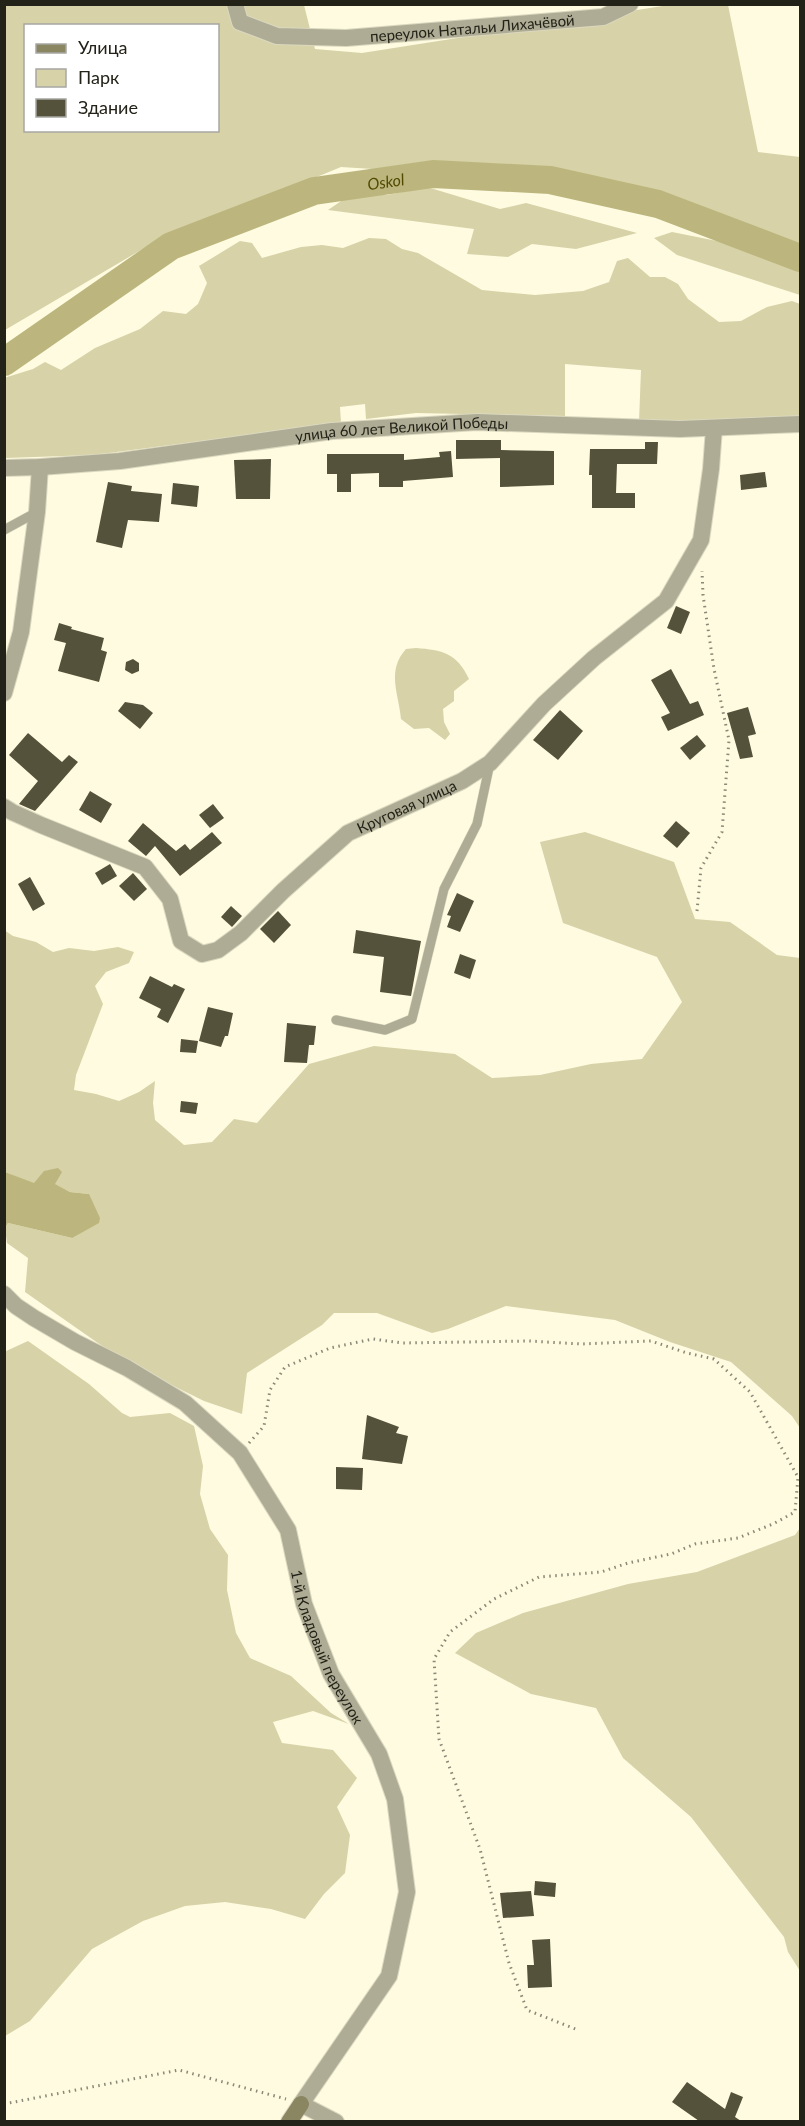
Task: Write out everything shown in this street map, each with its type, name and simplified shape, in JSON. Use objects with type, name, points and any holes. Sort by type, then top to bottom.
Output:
[{"type":"main road","points":[[289,2121],[302,2104]]},
{"type":"street","name":"переулок Натальи Лихачёвой","points":[[235,4],[240,22],[277,36],[346,38],[603,17],[630,4]]},
{"type":"street","name":"улица 60 лет Великой Победы","points":[[4,468],[120,460],[332,431],[466,422],[680,429],[801,424]]},
{"type":"street","name":"Круговая улица","points":[[4,807],[41,825],[145,867],[170,899],[181,941],[202,954],[218,950],[241,933],[283,891],[348,833],[462,781],[490,763],[544,704],[594,658],[666,601],[701,540],[714,428]]},
{"type":"street","points":[[4,693],[21,632],[37,512],[40,467]]},
{"type":"street","name":"1-й Кладовый переулок","points":[[4,1294],[16,1306],[34,1318],[127,1368],[185,1403],[240,1454],[288,1530],[303,1604],[331,1674],[379,1754],[395,1799],[407,1892],[389,1976],[302,2104]]},
{"type":"street","points":[[302,2104],[336,2121]]},
{"type":"lane","points":[[4,530],[37,512]]},
{"type":"lane","points":[[336,1020],[385,1030],[412,1019],[444,889],[477,824],[490,763]]},
{"type":"path","points":[[697,911],[701,868],[722,832],[729,740],[704,606],[701,540]]},
{"type":"path","points":[[240,1454],[264,1426],[270,1390],[285,1367],[330,1348],[372,1339],[402,1343],[529,1341],[581,1344],[651,1341],[714,1359],[750,1392],[798,1478],[795,1512],[738,1538],[695,1544],[671,1554],[628,1563],[602,1572],[540,1577],[494,1599],[450,1632],[434,1659],[439,1739],[480,1849],[512,1972],[527,2010],[578,2030]]},
{"type":"path","points":[[4,2104],[179,2070],[302,2104]]},
{"type":"green space","points":[[4,5],[304,5],[315,49],[362,53],[669,5],[728,5],[758,152],[800,157],[800,258],[658,204],[550,180],[341,167],[146,247],[5,330]]},
{"type":"green space","points":[[427,187],[500,209],[526,203],[637,233],[576,249],[532,244],[508,257],[467,254],[474,229],[328,210],[353,193],[387,195]]},
{"type":"green space","points":[[672,232],[737,245],[800,267],[800,295],[677,255],[654,238]]},
{"type":"green space","points":[[369,238],[386,239],[402,249],[418,253],[482,290],[535,295],[583,291],[609,282],[617,261],[628,258],[650,277],[665,277],[678,284],[688,299],[719,322],[741,321],[767,307],[792,301],[800,304],[800,419],[639,422],[641,370],[565,364],[565,416],[416,413],[366,419],[365,404],[340,407],[341,423],[93,455],[5,458],[4,378],[33,369],[45,362],[61,370],[95,348],[140,329],[163,311],[186,314],[198,304],[207,283],[199,266],[240,241],[252,243],[262,258],[301,247],[322,245],[343,248]]},
{"type":"green space","points":[[416,648],[448,654],[459,663],[469,679],[454,691],[454,701],[443,709],[444,722],[450,734],[445,740],[429,728],[414,729],[401,719],[395,683],[396,666],[406,649]]},
{"type":"green space","points":[[585,832],[674,862],[695,919],[730,922],[777,955],[800,958],[800,1428],[792,1416],[731,1362],[670,1342],[615,1320],[506,1306],[432,1333],[377,1313],[334,1313],[322,1325],[247,1373],[242,1414],[204,1401],[125,1362],[25,1292],[28,1258],[7,1243],[5,1228],[8,1223],[72,1238],[89,1194],[70,1192],[54,1184],[34,1184],[5,1172],[4,930],[13,936],[36,942],[53,952],[69,948],[94,951],[118,947],[134,952],[129,963],[106,972],[95,986],[103,1004],[76,1075],[74,1090],[119,1101],[139,1092],[155,1081],[153,1103],[155,1120],[184,1145],[212,1142],[234,1119],[257,1123],[309,1064],[374,1046],[455,1054],[492,1078],[540,1075],[591,1064],[642,1059],[682,1002],[657,957],[563,923],[540,842]]},
{"type":"green space","points":[[28,1341],[89,1384],[122,1413],[130,1417],[170,1413],[194,1426],[203,1466],[200,1494],[210,1529],[228,1555],[227,1590],[236,1633],[250,1658],[291,1676],[331,1713],[349,1724],[313,1711],[273,1722],[282,1743],[333,1750],[357,1778],[337,1807],[350,1835],[345,1873],[324,1894],[305,1919],[271,1909],[225,1902],[185,1906],[143,1921],[92,1949],[30,2021],[5,2036],[4,1352]]},
{"type":"green space","points":[[800,1528],[800,1971],[788,1952],[784,1937],[691,1817],[623,1758],[596,1708],[531,1694],[455,1653],[476,1633],[523,1613],[628,1584],[697,1572],[795,1535]]},
{"type":"shaded area","points":[[58,1168],[62,1172],[55,1184],[70,1192],[89,1194],[100,1218],[99,1223],[72,1238],[8,1223],[5,1228],[5,1172],[34,1183],[44,1171]]},
{"type":"building","points":[[456,440],[501,440],[501,450],[554,451],[554,485],[500,487],[500,458],[456,459]]},
{"type":"building","points":[[645,442],[658,442],[657,464],[617,464],[616,493],[635,493],[635,508],[592,508],[592,475],[589,475],[590,449],[645,449]]},
{"type":"building","points":[[451,451],[453,477],[403,481],[403,487],[379,487],[379,473],[351,474],[351,492],[337,492],[337,474],[327,474],[327,454],[404,454],[404,460],[440,457],[439,452]]},
{"type":"building","points":[[271,459],[270,499],[236,499],[234,460]]},
{"type":"building","points":[[765,472],[767,487],[741,490],[740,475]]},
{"type":"building","points":[[108,482],[132,486],[131,491],[162,494],[159,522],[128,520],[122,548],[96,542]]},
{"type":"building","points":[[173,483],[199,486],[197,507],[171,504]]},
{"type":"building","points":[[676,606],[690,612],[681,634],[667,628]]},
{"type":"building","points":[[59,623],[72,627],[71,629],[104,638],[101,650],[107,652],[99,682],[58,671],[66,643],[54,640]]},
{"type":"building","points":[[133,659],[139,663],[139,671],[132,674],[125,670],[126,662]]},
{"type":"building","points":[[671,669],[690,704],[698,701],[704,715],[668,731],[661,717],[670,713],[651,680]]},
{"type":"building","points":[[125,702],[143,705],[153,713],[140,729],[118,711]]},
{"type":"building","points":[[748,707],[756,734],[748,736],[753,757],[740,759],[727,713]]},
{"type":"building","points":[[560,710],[583,731],[558,760],[533,740]]},
{"type":"building","points":[[28,733],[62,762],[69,755],[78,762],[35,811],[19,804],[38,781],[9,755]]},
{"type":"building","points":[[697,735],[706,746],[690,760],[680,748]]},
{"type":"building","points":[[90,791],[112,804],[101,823],[79,810]]},
{"type":"building","points":[[213,804],[224,818],[210,828],[199,815]]},
{"type":"building","points":[[676,821],[690,833],[677,848],[663,836]]},
{"type":"building","points":[[143,823],[176,851],[185,844],[190,850],[212,832],[222,843],[180,876],[155,846],[146,856],[128,841]]},
{"type":"building","points":[[110,864],[117,876],[102,885],[95,873]]},
{"type":"building","points":[[133,873],[147,889],[134,901],[119,886]]},
{"type":"building","points":[[30,877],[45,904],[33,911],[18,884]]},
{"type":"building","points":[[457,893],[474,901],[460,932],[447,927],[451,916],[447,915]]},
{"type":"building","points":[[231,906],[242,916],[232,927],[221,917]]},
{"type":"building","points":[[278,911],[291,925],[274,943],[260,929]]},
{"type":"building","points":[[356,930],[421,941],[411,996],[380,992],[384,957],[353,953]]},
{"type":"building","points":[[460,954],[476,960],[470,979],[454,973]]},
{"type":"building","points":[[150,976],[172,987],[174,984],[185,989],[168,1023],[157,1017],[161,1009],[139,998]]},
{"type":"building","points":[[208,1007],[233,1013],[228,1036],[225,1036],[221,1047],[199,1041]]},
{"type":"building","points":[[287,1023],[316,1026],[314,1045],[309,1045],[307,1063],[284,1062]]},
{"type":"building","points":[[181,1039],[198,1041],[196,1053],[180,1052]]},
{"type":"building","points":[[181,1101],[198,1103],[196,1114],[180,1112]]},
{"type":"building","points":[[367,1415],[399,1427],[396,1433],[408,1436],[402,1464],[362,1459]]},
{"type":"building","points":[[336,1467],[363,1468],[362,1490],[336,1489]]},
{"type":"building","points":[[535,1881],[556,1883],[555,1897],[534,1895]]},
{"type":"building","points":[[531,1891],[534,1916],[503,1918],[500,1893]]},
{"type":"building","points":[[550,1939],[552,1987],[528,1988],[527,1965],[534,1965],[532,1940]]},
{"type":"building","points":[[687,2082],[725,2109],[731,2092],[743,2097],[735,2117],[741,2121],[699,2121],[672,2102]]},
{"type":"waterway","name":"Oskol","points":[[4,362],[171,246],[314,191],[433,174],[550,180],[658,204],[800,258]]}]
